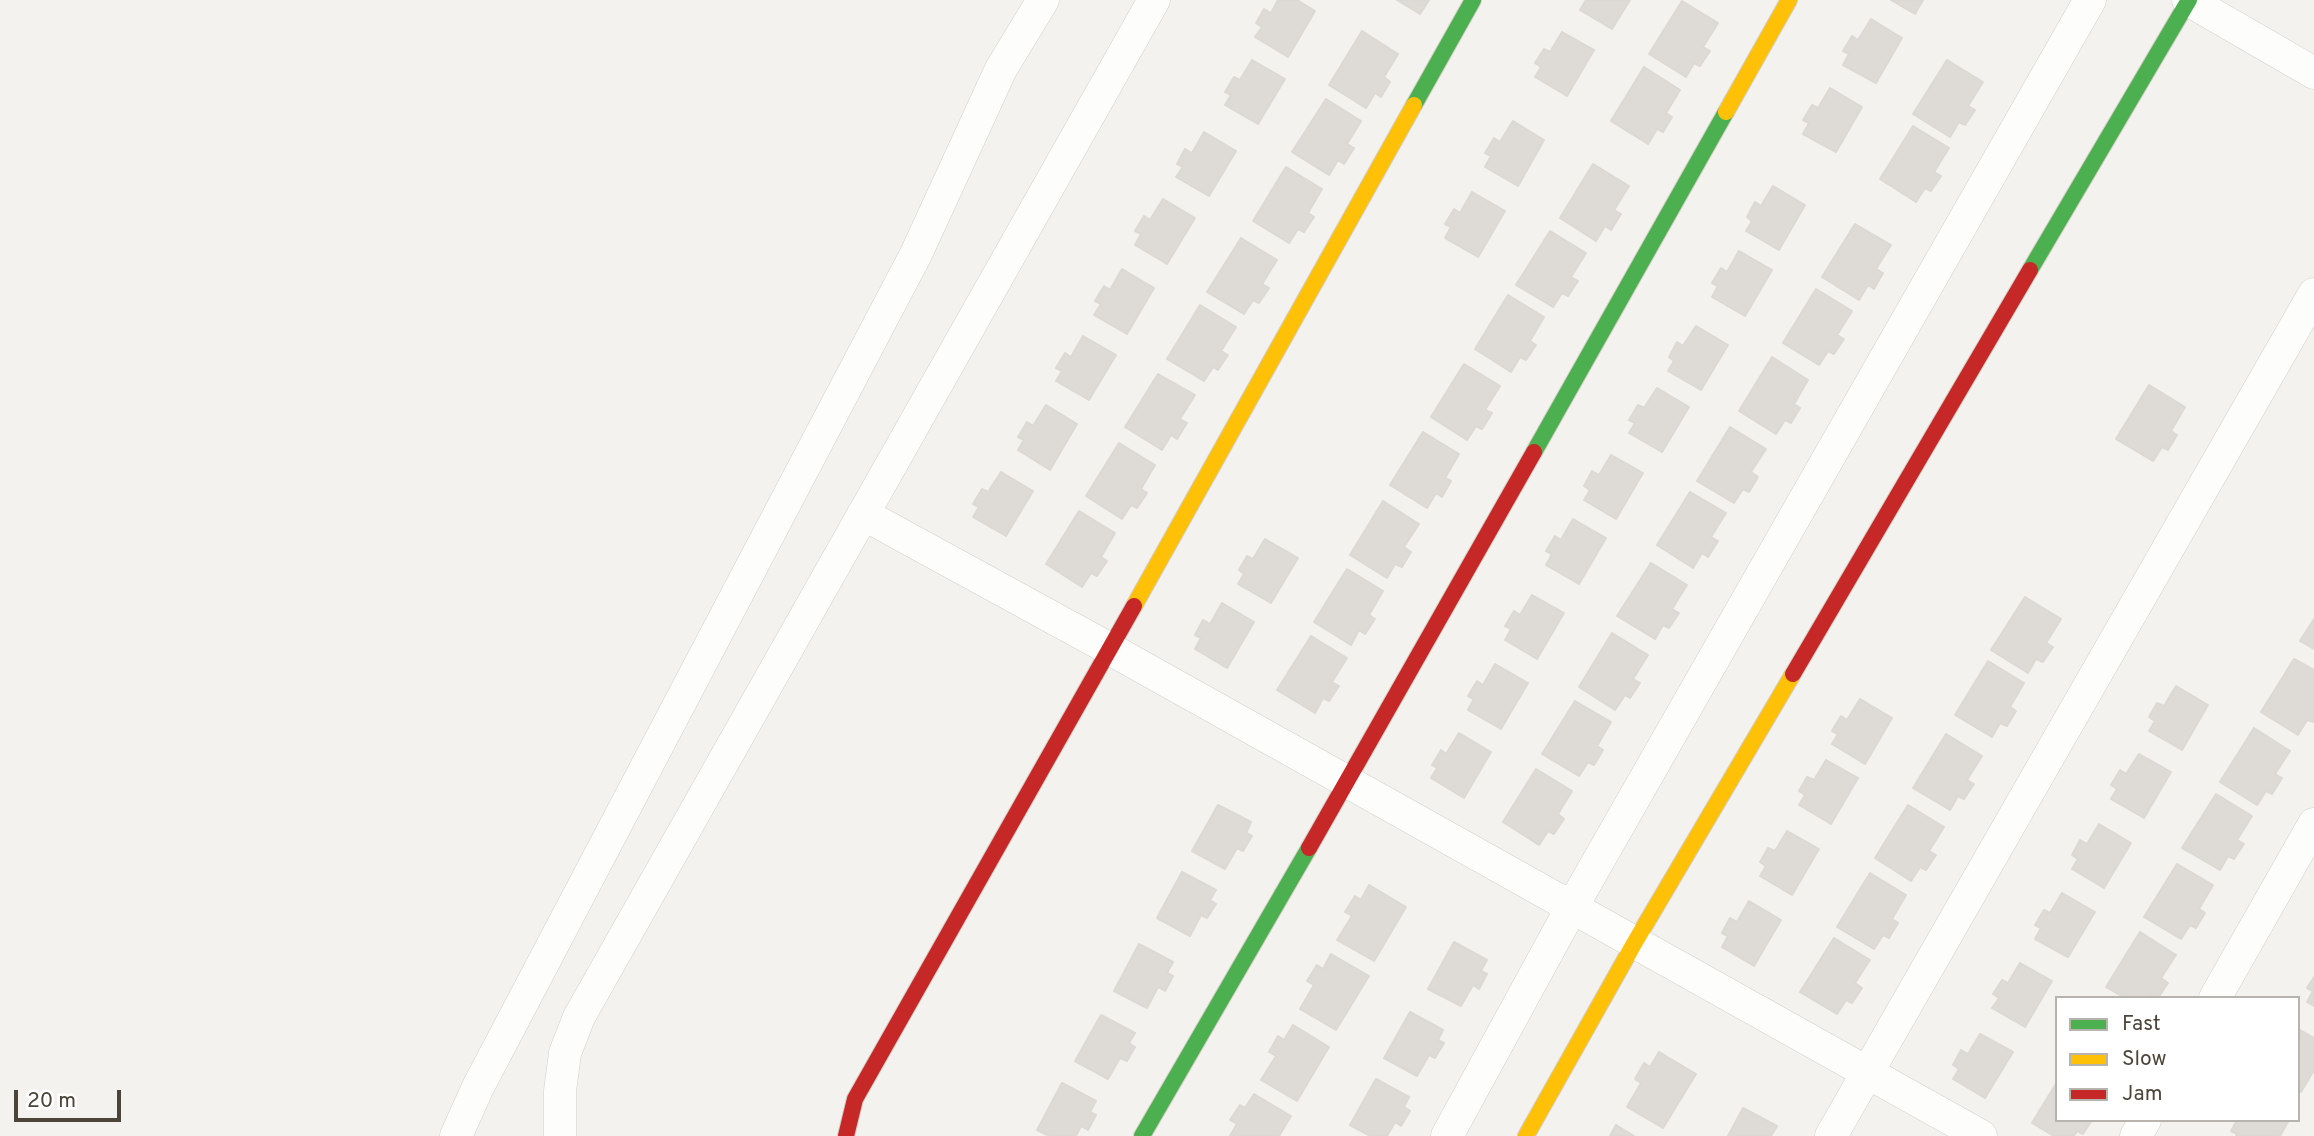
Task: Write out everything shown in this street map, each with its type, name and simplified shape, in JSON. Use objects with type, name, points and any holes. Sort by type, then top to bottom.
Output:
[{"type":"street","points":[[456,1136],[478,1087],[916,254],[1001,69],[1043,0]]},
{"type":"street","points":[[559,1136],[560,1091],[565,1052],[579,1017],[1154,0]]},
{"type":"street","points":[[846,1136],[855,1099],[1111,649],[1473,0]]},
{"type":"street","points":[[1142,1136],[1348,781],[1789,0]]},
{"type":"street","points":[[1447,1136],[1572,907],[2090,0]]},
{"type":"street","points":[[1525,1136],[1635,942],[2189,0],[2314,73]]},
{"type":"street","points":[[1831,1136],[2314,294]]},
{"type":"street","points":[[863,514],[1111,649],[1981,1136]]},
{"type":"street","points":[[2216,996],[2314,824]]},
{"type":"building","points":[[1278,0],[1297,0],[1315,11],[1288,57],[1255,37],[1262,27],[1256,23],[1264,9],[1271,13]]},
{"type":"building","points":[[1397,0],[1429,0],[1420,14]]},
{"type":"building","points":[[1586,0],[1630,0],[1612,29],[1580,10]]},
{"type":"building","points":[[1891,0],[1923,0],[1915,14]]},
{"type":"building","points":[[1682,1],[1718,23],[1703,47],[1710,51],[1700,66],[1694,63],[1686,77],[1649,54]]},
{"type":"building","points":[[1871,19],[1902,38],[1876,83],[1843,65],[1849,54],[1843,51],[1852,36],[1858,40]]},
{"type":"building","points":[[1362,31],[1398,54],[1384,77],[1390,82],[1381,97],[1375,93],[1366,108],[1329,85]]},
{"type":"building","points":[[1562,32],[1594,50],[1567,96],[1535,77],[1541,67],[1535,63],[1544,49],[1550,52]]},
{"type":"building","points":[[1252,60],[1285,79],[1258,124],[1225,105],[1231,95],[1225,92],[1234,77],[1240,80]]},
{"type":"building","points":[[1947,60],[1983,82],[1968,106],[1975,110],[1965,125],[1959,122],[1950,137],[1913,114]]},
{"type":"building","points":[[1644,67],[1680,90],[1666,113],[1672,117],[1663,132],[1657,129],[1648,144],[1611,121]]},
{"type":"building","points":[[1830,88],[1862,107],[1836,152],[1803,134],[1809,123],[1803,120],[1812,105],[1818,108]]},
{"type":"building","points":[[1326,99],[1361,121],[1347,144],[1354,148],[1344,164],[1338,160],[1329,175],[1292,152]]},
{"type":"building","points":[[1513,121],[1544,140],[1518,186],[1485,167],[1491,156],[1485,153],[1494,138],[1500,142]]},
{"type":"building","points":[[1913,126],[1949,148],[1934,172],[1941,176],[1931,191],[1925,188],[1916,202],[1880,179]]},
{"type":"building","points":[[1204,132],[1236,151],[1209,196],[1176,177],[1183,167],[1177,164],[1185,149],[1192,153]]},
{"type":"building","points":[[1593,164],[1629,186],[1614,210],[1621,214],[1611,230],[1605,226],[1596,241],[1560,218]]},
{"type":"building","points":[[1286,167],[1322,189],[1308,213],[1314,217],[1304,232],[1298,229],[1289,243],[1253,221]]},
{"type":"building","points":[[1773,186],[1805,205],[1779,250],[1746,231],[1752,221],[1747,217],[1755,202],[1761,206]]},
{"type":"building","points":[[1472,192],[1505,211],[1478,257],[1445,238],[1451,227],[1445,224],[1454,209],[1460,213]]},
{"type":"building","points":[[1163,199],[1195,218],[1167,264],[1135,245],[1141,234],[1135,231],[1144,216],[1150,220]]},
{"type":"building","points":[[1855,224],[1891,245],[1876,269],[1883,273],[1874,289],[1868,285],[1859,300],[1822,277]]},
{"type":"building","points":[[1550,231],[1586,253],[1571,277],[1578,281],[1568,296],[1562,293],[1553,307],[1516,285]]},
{"type":"building","points":[[1241,238],[1277,260],[1262,284],[1269,288],[1259,303],[1253,300],[1244,314],[1207,292]]},
{"type":"building","points":[[1739,251],[1772,270],[1745,316],[1712,297],[1718,286],[1712,283],[1721,268],[1727,272]]},
{"type":"building","points":[[1122,269],[1154,288],[1127,334],[1094,315],[1101,304],[1095,301],[1104,286],[1110,290]]},
{"type":"building","points":[[1816,289],[1852,311],[1837,335],[1844,339],[1834,354],[1828,351],[1819,365],[1783,343]]},
{"type":"building","points":[[1508,295],[1544,317],[1530,341],[1536,345],[1526,360],[1520,357],[1511,372],[1475,349]]},
{"type":"building","points":[[1200,305],[1236,327],[1221,351],[1228,355],[1218,370],[1213,367],[1204,381],[1167,359]]},
{"type":"building","points":[[1696,326],[1728,345],[1701,390],[1668,371],[1674,361],[1669,357],[1677,342],[1683,346]]},
{"type":"building","points":[[1083,336],[1116,355],[1089,400],[1056,381],[1062,371],[1056,368],[1065,353],[1071,357]]},
{"type":"building","points":[[1772,357],[1808,380],[1794,404],[1800,408],[1791,423],[1785,420],[1776,434],[1739,411]]},
{"type":"building","points":[[1464,364],[1500,386],[1485,410],[1492,413],[1482,429],[1476,426],[1467,440],[1431,417]]},
{"type":"building","points":[[1158,374],[1195,395],[1180,419],[1187,423],[1177,439],[1171,435],[1162,450],[1125,427]]},
{"type":"building","points":[[2149,385],[2185,407],[2171,431],[2177,435],[2168,450],[2162,447],[2153,461],[2116,439]]},
{"type":"building","points":[[1657,388],[1689,407],[1662,452],[1629,433],[1635,423],[1629,420],[1638,405],[1644,408]]},
{"type":"building","points":[[1046,405],[1077,424],[1050,470],[1018,450],[1024,440],[1018,437],[1027,422],[1033,426]]},
{"type":"building","points":[[1730,427],[1766,449],[1751,472],[1758,477],[1749,492],[1743,489],[1734,503],[1697,481]]},
{"type":"building","points":[[1423,432],[1459,454],[1445,478],[1451,481],[1442,497],[1436,493],[1427,508],[1390,485]]},
{"type":"building","points":[[1119,443],[1155,465],[1141,489],[1147,493],[1137,508],[1131,505],[1122,519],[1086,496]]},
{"type":"building","points":[[1611,455],[1643,473],[1616,519],[1584,500],[1590,490],[1584,486],[1592,471],[1599,475]]},
{"type":"building","points":[[1001,472],[1033,491],[1006,536],[973,517],[979,507],[973,504],[982,489],[988,492]]},
{"type":"building","points":[[1690,492],[1726,513],[1711,537],[1718,541],[1708,557],[1702,553],[1693,568],[1657,545]]},
{"type":"building","points":[[1383,501],[1419,524],[1404,547],[1411,552],[1402,567],[1395,564],[1387,578],[1350,555]]},
{"type":"building","points":[[1079,511],[1115,533],[1101,557],[1107,561],[1097,576],[1091,573],[1082,587],[1046,564]]},
{"type":"building","points":[[1573,519],[1606,538],[1579,584],[1546,565],[1552,554],[1546,551],[1555,536],[1561,540]]},
{"type":"building","points":[[1265,539],[1298,558],[1271,603],[1238,584],[1244,574],[1239,570],[1247,556],[1253,559]]},
{"type":"building","points":[[1651,563],[1687,585],[1672,609],[1679,613],[1669,628],[1663,625],[1655,639],[1617,616]]},
{"type":"building","points":[[1347,569],[1383,591],[1369,615],[1375,619],[1365,634],[1359,630],[1351,645],[1314,622]]},
{"type":"building","points":[[1532,595],[1564,613],[1537,659],[1505,640],[1511,629],[1505,626],[1514,611],[1520,615]]},
{"type":"building","points":[[2025,597],[2061,619],[2046,643],[2053,647],[2043,662],[2036,659],[2028,673],[1991,650]]},
{"type":"building","points":[[1222,603],[1254,622],[1227,668],[1195,649],[1201,638],[1195,635],[1203,620],[1210,624]]},
{"type":"building","points":[[2314,619],[2314,649],[2300,641]]},
{"type":"building","points":[[1612,633],[1648,655],[1633,679],[1640,683],[1630,698],[1625,695],[1615,710],[1579,687]]},
{"type":"building","points":[[1311,636],[1347,658],[1332,682],[1339,686],[1329,701],[1323,698],[1315,713],[1277,690]]},
{"type":"building","points":[[2294,659],[2314,670],[2314,722],[2307,720],[2298,735],[2261,712]]},
{"type":"building","points":[[1988,661],[2024,683],[2010,707],[2016,711],[2007,726],[2000,723],[1992,737],[1955,715]]},
{"type":"building","points":[[1495,664],[1528,683],[1501,729],[1468,710],[1474,699],[1468,696],[1477,681],[1483,685]]},
{"type":"building","points":[[2176,686],[2208,705],[2182,750],[2149,731],[2155,721],[2149,717],[2157,703],[2164,706]]},
{"type":"building","points":[[1860,699],[1892,718],[1865,764],[1832,744],[1838,734],[1832,731],[1841,716],[1847,720]]},
{"type":"building","points":[[1575,701],[1611,722],[1597,746],[1603,750],[1594,765],[1588,762],[1579,776],[1542,754]]},
{"type":"building","points":[[2254,728],[2290,751],[2275,774],[2282,778],[2272,794],[2266,791],[2257,805],[2220,782]]},
{"type":"building","points":[[1459,733],[1491,752],[1464,798],[1431,778],[1437,768],[1432,765],[1441,750],[1446,754]]},
{"type":"building","points":[[1946,734],[1982,756],[1967,780],[1974,784],[1964,799],[1958,796],[1950,810],[1913,788]]},
{"type":"building","points":[[2139,754],[2171,772],[2144,818],[2111,799],[2117,789],[2111,785],[2120,770],[2126,774]]},
{"type":"building","points":[[1826,760],[1858,778],[1831,824],[1799,805],[1805,795],[1799,791],[1807,777],[1814,780]]},
{"type":"building","points":[[1536,769],[1572,791],[1558,814],[1564,819],[1554,834],[1548,831],[1539,845],[1503,822]]},
{"type":"building","points":[[2216,794],[2252,816],[2237,840],[2244,844],[2234,859],[2228,856],[2220,870],[2182,848]]},
{"type":"building","points":[[1218,805],[1251,822],[1246,833],[1252,836],[1243,851],[1237,848],[1225,869],[1192,851]]},
{"type":"building","points":[[1908,805],[1944,827],[1929,851],[1936,855],[1926,870],[1920,867],[1911,881],[1875,858]]},
{"type":"building","points":[[2099,824],[2131,843],[2104,888],[2072,869],[2078,859],[2072,855],[2080,840],[2087,844]]},
{"type":"building","points":[[1787,831],[1819,849],[1792,895],[1760,876],[1766,866],[1760,862],[1768,848],[1775,851]]},
{"type":"building","points":[[2177,864],[2213,885],[2199,909],[2205,913],[2196,928],[2190,925],[2181,939],[2144,917]]},
{"type":"building","points":[[1182,872],[1216,890],[1210,900],[1216,904],[1207,918],[1201,915],[1190,936],[1157,918]]},
{"type":"building","points":[[1870,873],[1906,895],[1892,919],[1898,923],[1889,938],[1883,935],[1874,949],[1837,927]]},
{"type":"building","points":[[1369,885],[1406,907],[1374,961],[1337,940],[1352,916],[1345,912],[1355,896],[1361,900]]},
{"type":"building","points":[[2062,893],[2095,912],[2068,957],[2035,939],[2041,928],[2035,925],[2044,910],[2050,913]]},
{"type":"building","points":[[1749,901],[1781,920],[1754,966],[1722,947],[1728,936],[1722,933],[1730,918],[1737,922]]},
{"type":"building","points":[[2140,932],[2176,955],[2161,978],[2168,983],[2159,996],[2122,996],[2106,987]]},
{"type":"building","points":[[1834,938],[1870,960],[1855,983],[1862,988],[1852,1003],[1846,1000],[1837,1014],[1800,992]]},
{"type":"building","points":[[1454,942],[1487,960],[1481,971],[1487,974],[1479,989],[1473,985],[1461,1006],[1428,989]]},
{"type":"building","points":[[1139,944],[1173,962],[1167,973],[1173,976],[1165,991],[1158,987],[1147,1008],[1114,991]]},
{"type":"building","points":[[1331,954],[1369,976],[1336,1030],[1300,1009],[1314,985],[1307,981],[1317,965],[1323,969]]},
{"type":"building","points":[[2020,963],[2052,981],[2025,1027],[1992,1008],[1999,998],[1993,994],[2002,980],[2008,983]]},
{"type":"building","points":[[2314,977],[2314,1006],[2307,1002],[2313,991],[2307,988]]},
{"type":"building","points":[[1410,1012],[1443,1030],[1438,1040],[1444,1043],[1435,1058],[1429,1055],[1417,1076],[1384,1058]]},
{"type":"building","points":[[1101,1015],[1135,1033],[1129,1043],[1135,1047],[1127,1061],[1120,1058],[1108,1079],[1075,1061]]},
{"type":"building","points":[[1293,1025],[1329,1047],[1297,1101],[1261,1080],[1276,1056],[1269,1052],[1278,1036],[1284,1040]]},
{"type":"building","points":[[2300,1030],[2314,1038],[2314,1070],[2301,1092]]},
{"type":"building","points":[[1980,1034],[2013,1052],[1985,1098],[1953,1079],[1959,1069],[1953,1065],[1961,1050],[1968,1054]]},
{"type":"building","points":[[1659,1052],[1696,1074],[1663,1128],[1627,1107],[1641,1083],[1635,1079],[1644,1063],[1650,1067]]},
{"type":"building","points":[[1376,1079],[1409,1097],[1404,1107],[1410,1111],[1401,1126],[1395,1122],[1387,1136],[1370,1136],[1350,1125]]},
{"type":"building","points":[[1062,1083],[1096,1101],[1090,1112],[1096,1115],[1088,1130],[1081,1126],[1076,1136],[1049,1136],[1037,1130]]},
{"type":"building","points":[[2055,1085],[2055,1122],[2091,1122],[2083,1134],[2077,1131],[2074,1136],[2054,1136],[2032,1123]]},
{"type":"building","points":[[1254,1094],[1291,1116],[1279,1136],[1230,1136],[1237,1124],[1230,1120],[1240,1105],[1245,1108]]},
{"type":"building","points":[[1743,1108],[1777,1126],[1771,1136],[1728,1136]]},
{"type":"building","points":[[2236,1122],[2288,1122],[2280,1136],[2236,1136],[2237,1134],[2231,1131]]},
{"type":"building","points":[[1616,1125],[1634,1136],[1610,1136]]},
{"type":"traffic: fast","points":[[1414,105],[1473,0]]},
{"type":"traffic: fast","points":[[2030,270],[2189,0]]},
{"type":"traffic: fast","points":[[1534,452],[1726,112]]},
{"type":"traffic: fast","points":[[1142,1136],[1309,848]]},
{"type":"traffic: slow","points":[[1726,112],[1789,0]]},
{"type":"traffic: slow","points":[[1134,606],[1414,105]]},
{"type":"traffic: slow","points":[[1526,1136],[1635,942],[1793,674]]},
{"type":"traffic: jam","points":[[1793,674],[2030,270]]},
{"type":"traffic: jam","points":[[1309,848],[1534,452]]},
{"type":"traffic: jam","points":[[846,1136],[855,1099],[1134,606]]}]
